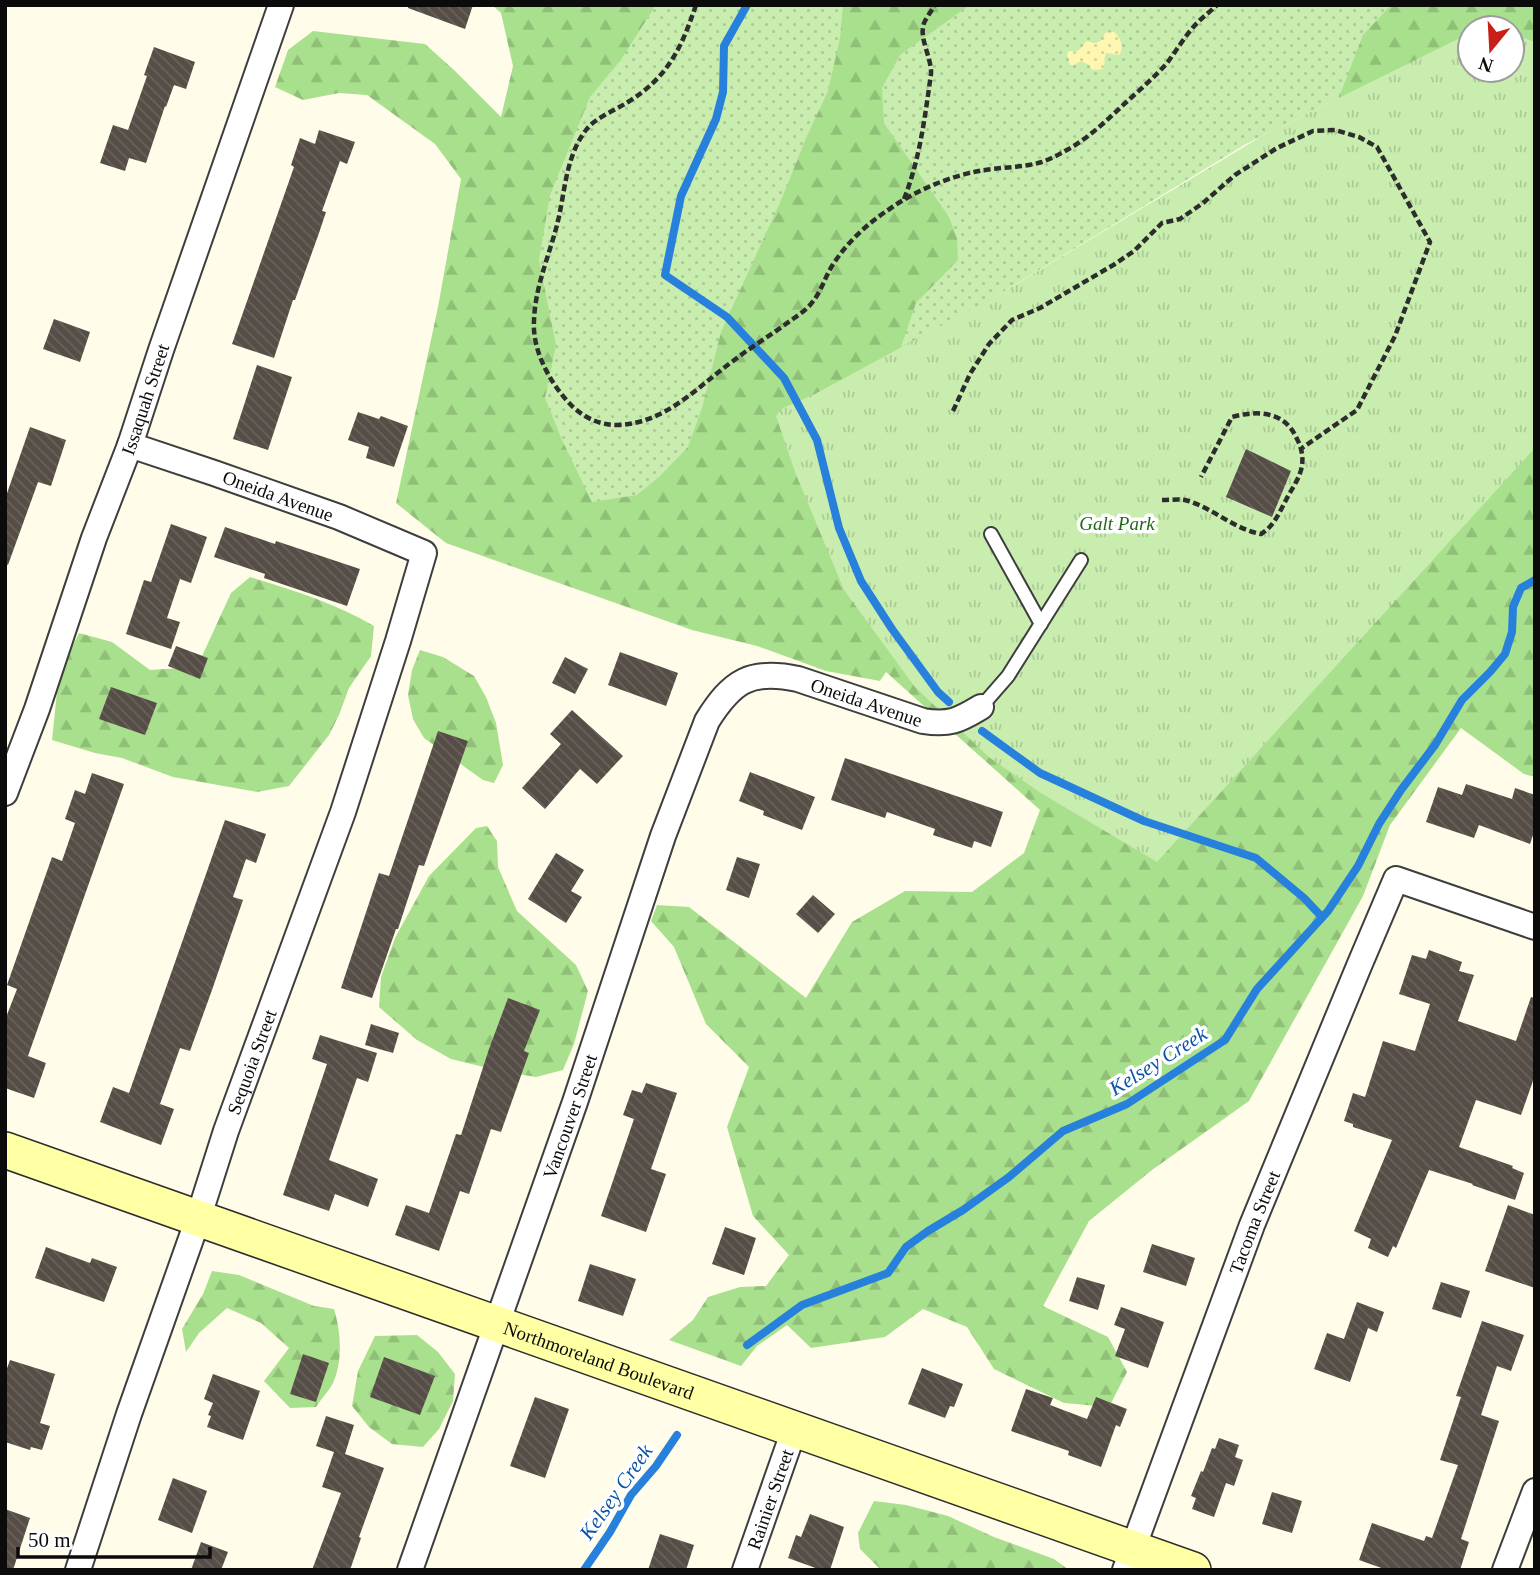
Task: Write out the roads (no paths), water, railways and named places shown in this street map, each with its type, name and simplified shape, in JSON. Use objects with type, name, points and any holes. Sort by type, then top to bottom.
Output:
[{"type":"street","name":"Issaquah Street","points":[[5,793],[37,709],[94,538],[130,445],[281,5]]},
{"type":"street","name":"Oneida Avenue","points":[[130,445],[339,517],[424,553]]},
{"type":"street","name":"Sequoia Street","points":[[78,1570],[226,1131],[343,812],[424,553]]},
{"type":"street","name":"Oneida Avenue","points":[[750,678],[778,675],[798,679],[903,716],[940,723],[961,719],[981,707]]},
{"type":"street","name":"Vancouver Street","points":[[410,1570],[575,1102],[663,836],[707,721],[732,688],[750,678]]},
{"type":"street","name":"Tacoma Street","points":[[1129,1559],[1252,1225],[1396,879],[1535,927]]},
{"type":"street","name":"Northmoreland Boulevard","points":[[5,1150],[928,1475],[1129,1559],[1193,1570]]},
{"type":"street","name":"Rainier Street","points":[[746,1570],[794,1430]]},
{"type":"street","points":[[1505,1570],[1535,1491]]},
{"type":"lane","points":[[991,534],[1041,624]]},
{"type":"lane","points":[[981,707],[1008,676],[1081,559]]},
{"type":"waterway","points":[[747,5],[724,46],[723,92],[716,119],[681,196],[665,275],[727,317],[784,378],[817,440],[839,528],[861,581],[892,629],[938,692],[949,702]]},
{"type":"waterway","name":"Kelsey Creek","points":[[747,1345],[802,1305],[888,1273],[906,1247],[1009,1177],[1063,1131],[1127,1104],[1225,1040],[1257,989],[1328,911],[1358,866],[1379,824],[1435,745],[1462,700],[1505,654],[1512,632],[1513,607],[1521,588],[1535,580]]},
{"type":"waterway","points":[[982,731],[1040,773],[1144,821],[1256,858],[1304,898],[1322,917]]},
{"type":"waterway","name":"Kelsey Creek","points":[[584,1570],[631,1495],[656,1466],[677,1435]]},
{"type":"park label","name":"Galt Park","points":[[1117,523]]}]
